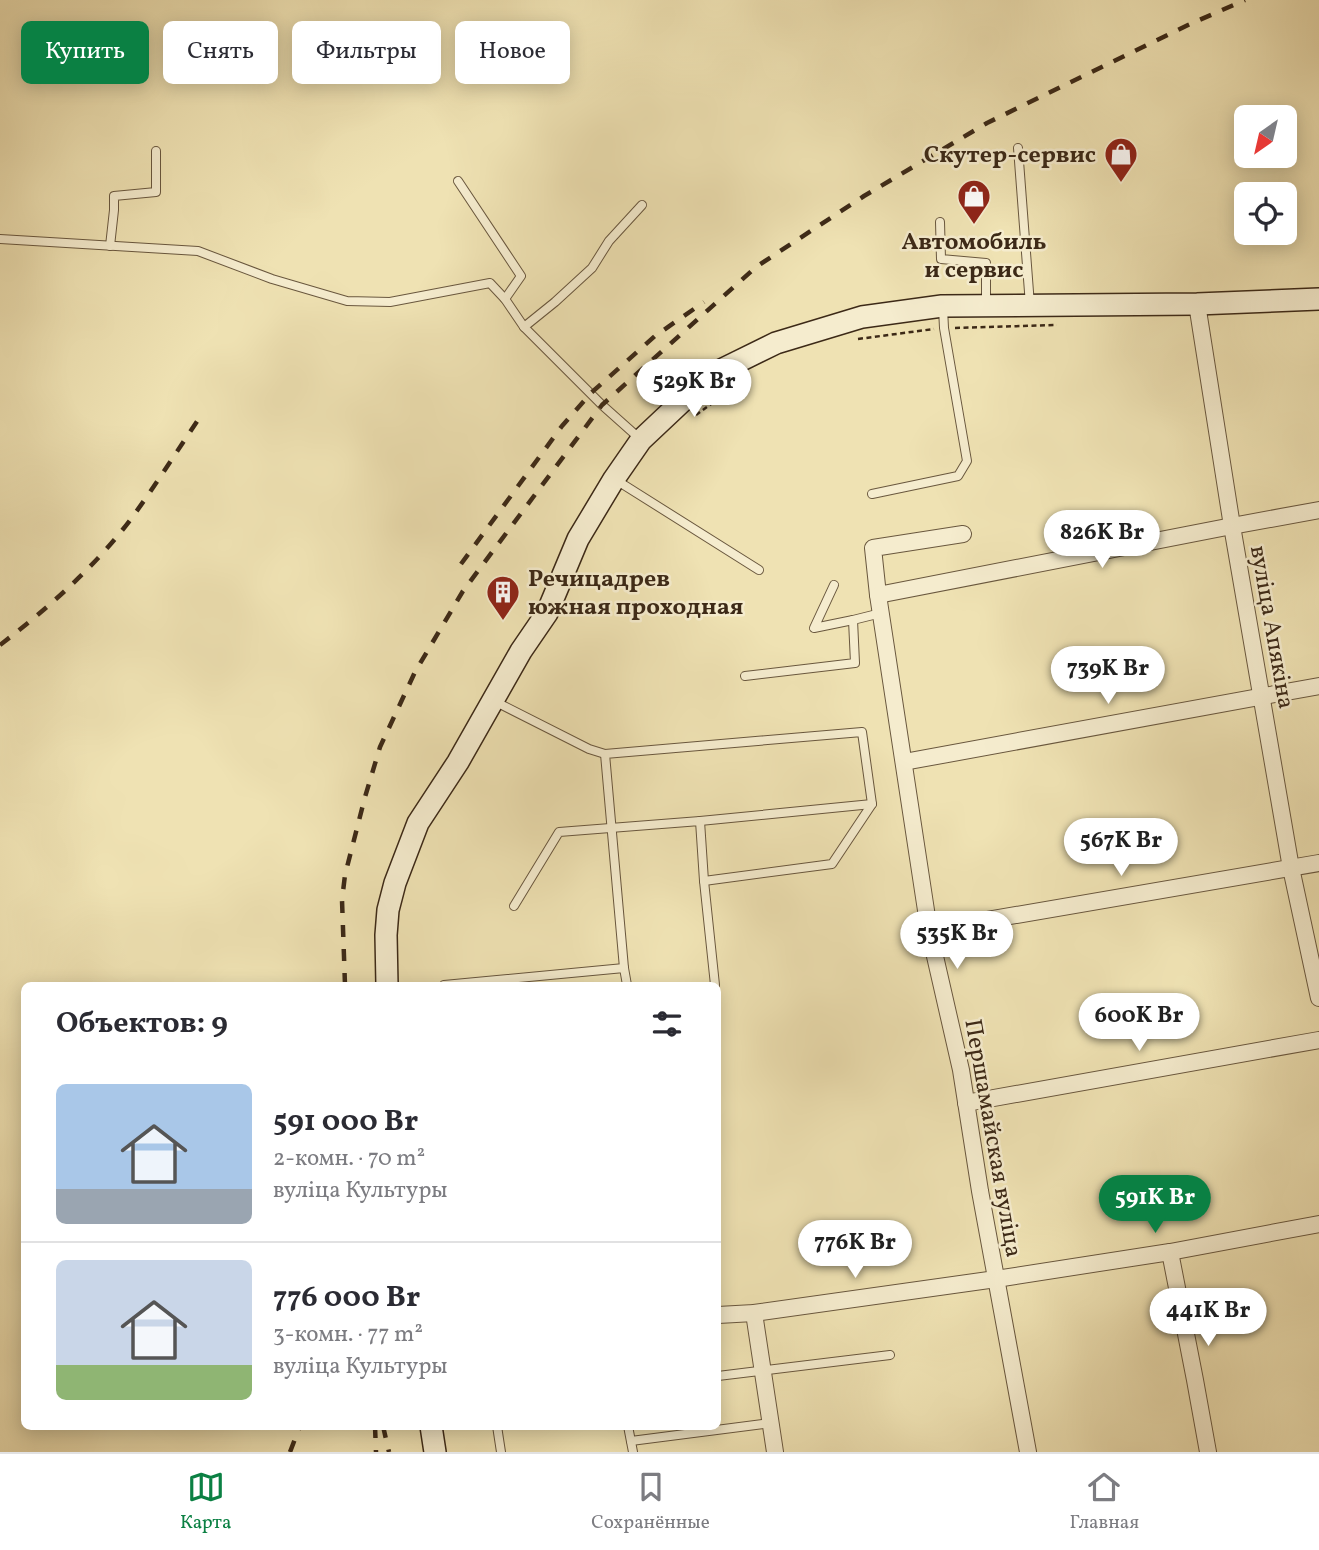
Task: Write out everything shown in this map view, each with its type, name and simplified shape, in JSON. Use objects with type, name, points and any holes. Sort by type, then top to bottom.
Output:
[{"type":"street","points":[[387,982],[388,910],[394,883],[418,823],[458,762],[521,651],[547,613],[578,539],[614,479],[641,440],[709,376],[776,343],[862,317],[943,306],[1197,304],[1319,299]]},
{"type":"street","name":"вуліца Апякіна","points":[[1197,304],[1291,868],[1319,998]]},
{"type":"street","points":[[878,595],[1319,510]]},
{"type":"street","name":"Першамайская вуліца","points":[[963,534],[873,548],[929,930],[961,1070],[1028,1452]]},
{"type":"street","points":[[904,762],[1319,686]]},
{"type":"street","points":[[929,930],[1319,863]]},
{"type":"street","points":[[966,1103],[1319,1040]]},
{"type":"street","points":[[721,1315],[754,1313],[996,1279],[1170,1252],[1319,1224]]},
{"type":"street","points":[[1170,1252],[1208,1452]]},
{"type":"street","points":[[754,1313],[775,1452]]},
{"type":"street","points":[[432,1430],[435,1452]]},
{"type":"lane","points":[[1018,148],[1030,305]]},
{"type":"lane","points":[[110,246],[114,196],[156,192],[156,151]]},
{"type":"lane","points":[[458,181],[520,276],[505,299]]},
{"type":"lane","points":[[524,327],[592,268],[609,242],[642,205]]},
{"type":"lane","points":[[940,222],[941,259],[986,263],[986,305]]},
{"type":"lane","points":[[0,240],[198,251],[272,279],[347,301],[390,302],[490,283],[524,327],[601,405],[641,440]]},
{"type":"lane","points":[[872,494],[958,476],[967,461],[944,328],[943,306]]},
{"type":"lane","points":[[614,479],[759,570]]},
{"type":"lane","points":[[834,585],[814,628],[881,613]]},
{"type":"lane","points":[[745,676],[855,663],[853,621]]},
{"type":"lane","points":[[493,700],[589,749],[605,754],[862,732],[872,804],[832,864],[704,881]]},
{"type":"lane","points":[[605,754],[626,982]]},
{"type":"lane","points":[[513,906],[559,832],[872,804]]},
{"type":"lane","points":[[700,821],[715,982]]},
{"type":"lane","points":[[476,982],[624,968]]},
{"type":"lane","points":[[721,1376],[890,1355]]},
{"type":"lane","points":[[721,1429],[771,1423]]},
{"type":"lane","points":[[498,1430],[501,1452]]},
{"type":"lane","points":[[629,1430],[633,1452]]},
{"type":"lane","points":[[631,1441],[717,1430]]},
{"type":"path","points":[[850,340],[944,328],[1065,324]]},
{"type":"path","points":[[696,415],[747,378]]},
{"type":"railway","points":[[345,982],[342,900],[345,875],[380,747],[415,672],[463,591],[602,405],[756,267],[864,196],[987,123],[1245,0]]},
{"type":"railway","points":[[461,564],[562,426],[591,393],[655,336],[704,302]]},
{"type":"railway","points":[[0,645],[53,602],[117,537],[200,417]]},
{"type":"railway","points":[[290,1452],[298,1430]]},
{"type":"railway","points":[[375,1430],[376,1452]]},
{"type":"railway","points":[[384,1430],[389,1452]]},
{"type":"place","name":"Скутер-сервис","points":[[1121,184]]},
{"type":"place","name":"Автомобиль и сервис","points":[[974,226]]},
{"type":"place","name":"Речицадрев южная проходная","points":[[503,622]]}]
